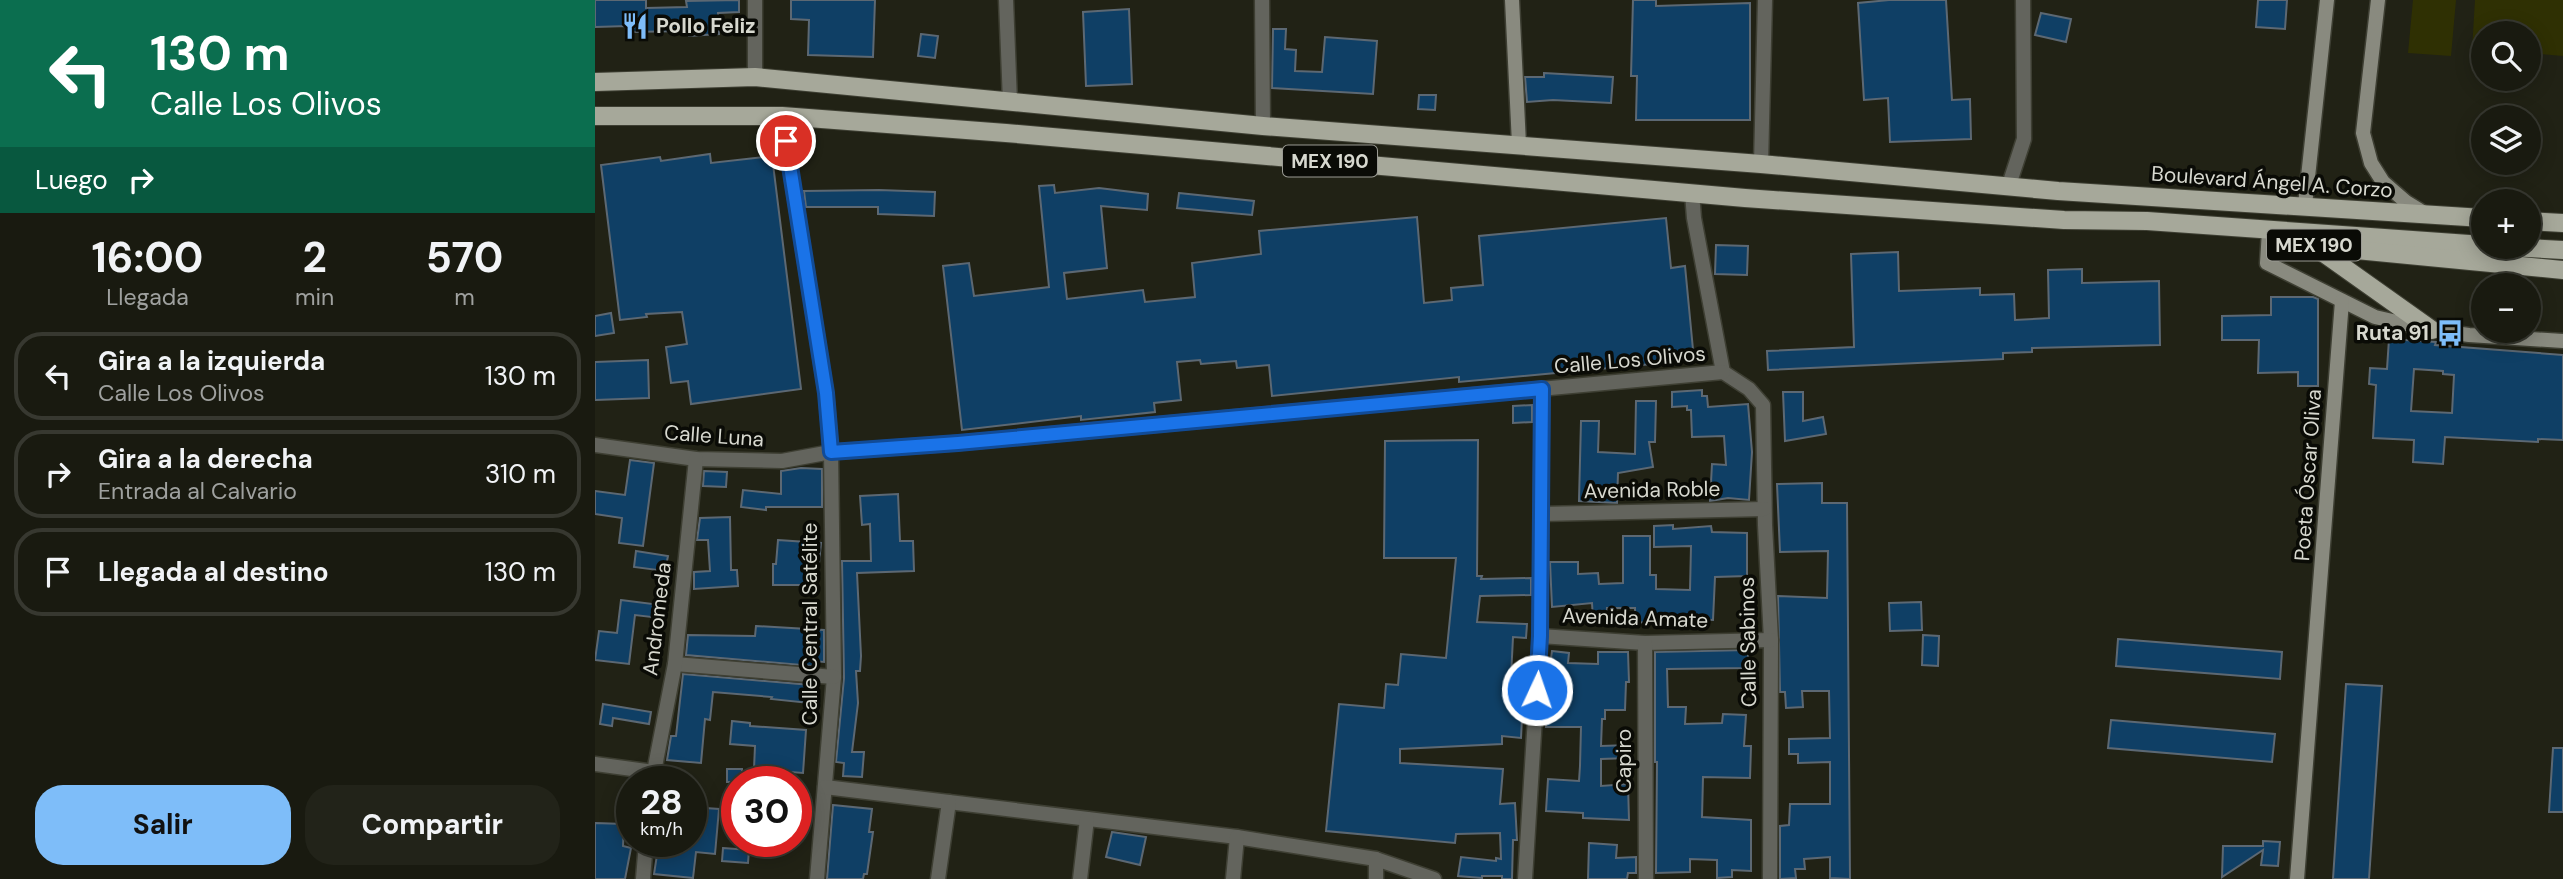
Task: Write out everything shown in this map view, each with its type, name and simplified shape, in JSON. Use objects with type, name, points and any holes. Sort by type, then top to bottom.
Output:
[{"type":"main road","name":"MEX 190","points":[[595,82],[755,77],[1263,126],[1519,144],[2009,185]]},
{"type":"main road","name":"MEX 190","points":[[595,116],[782,116],[1692,193],[2269,236],[2312,245],[2563,270]]},
{"type":"main road","name":"Boulevard Ángel A. Corzo","points":[[2009,185],[2058,191],[2471,217]]},
{"type":"main road","points":[[2541,221],[2563,222]]},
{"type":"main road","name":"MEX 190","points":[[2269,236],[2297,233],[2471,244]]},
{"type":"main road","points":[[2312,245],[2432,330]]},
{"type":"main road","points":[[2541,249],[2563,250]]},
{"type":"street","points":[[755,0],[755,77]]},
{"type":"street","points":[[1006,0],[1010,102]]},
{"type":"street","points":[[1262,0],[1263,126]]},
{"type":"street","points":[[1512,0],[1519,144]]},
{"type":"street","points":[[1761,164],[1765,0]]},
{"type":"street","points":[[2009,185],[2024,139],[2023,0]]},
{"type":"street","points":[[2305,205],[2327,0]]},
{"type":"street","points":[[2378,0],[2363,134],[2371,163],[2383,182],[2424,214]]},
{"type":"street","name":"Calle Central Satélite","points":[[782,116],[826,393],[831,452],[834,677],[817,879]]},
{"type":"street","points":[[1692,193],[1694,218],[1723,372]]},
{"type":"street","points":[[2269,236],[2267,263],[2375,317],[2432,330],[2563,341]]},
{"type":"street","name":"Poeta Óscar Oliva","points":[[2297,879],[2342,301]]},
{"type":"street","name":"Calle Los Olivos","points":[[831,452],[958,443],[1723,372]]},
{"type":"street","name":"Calle Sabinos","points":[[1723,372],[1749,389],[1763,405],[1771,640],[1770,879]]},
{"type":"street","points":[[1525,879],[1540,636],[1542,389]]},
{"type":"street","name":"Calle Luna","points":[[595,445],[696,459],[782,461],[831,452]]},
{"type":"street","name":"Andromeda","points":[[655,766],[675,664],[696,459]]},
{"type":"street","name":"Avenida Roble","points":[[1541,514],[1765,509]]},
{"type":"street","name":"Avenida Amate","points":[[1540,636],[1645,643],[1771,640]]},
{"type":"street","name":"Capiro","points":[[1645,643],[1646,879]]},
{"type":"street","points":[[675,664],[834,677]]},
{"type":"street","points":[[595,764],[616,769]]},
{"type":"street","points":[[825,787],[1237,837],[1376,859],[1434,879]]},
{"type":"street","points":[[937,879],[949,802]]},
{"type":"street","points":[[1080,879],[1087,819]]},
{"type":"street","points":[[1234,879],[1237,837]]},
{"type":"street","points":[[643,879],[645,857]]},
{"type":"street","points":[[1376,859],[1376,879]]},
{"type":"shaded area","points":[[2413,0],[2456,0],[2451,56],[2408,53]]},
{"type":"shaded area","points":[[2475,0],[2563,0],[2563,56],[2541,54],[2541,21],[2474,21]]},
{"type":"building","points":[[595,0],[646,0],[646,8],[687,7],[686,1],[739,0],[739,12],[718,13],[719,34],[689,36],[688,31],[628,32],[627,26],[595,27]]},
{"type":"building","points":[[791,0],[875,0],[873,57],[808,55],[809,20],[791,19]]},
{"type":"building","points":[[1633,0],[1656,0],[1656,6],[1750,3],[1750,120],[1636,120],[1637,76],[1631,76]]},
{"type":"building","points":[[1946,0],[1952,100],[1970,99],[1971,139],[1890,142],[1888,98],[1864,100],[1858,3]]},
{"type":"building","points":[[2258,0],[2287,0],[2285,29],[2256,27]]},
{"type":"building","points":[[1129,9],[1132,84],[1086,86],[1083,12]]},
{"type":"building","points":[[2041,13],[2071,19],[2066,42],[2035,35]]},
{"type":"building","points":[[1273,29],[1286,29],[1285,49],[1296,50],[1295,71],[1322,72],[1325,37],[1377,41],[1373,94],[1272,88]]},
{"type":"building","points":[[921,34],[938,36],[935,58],[918,56]]},
{"type":"building","points":[[1544,73],[1613,77],[1611,103],[1553,100],[1527,102],[1525,77],[1544,77]]},
{"type":"building","points":[[1419,95],[1436,95],[1435,110],[1418,109]]},
{"type":"building","points":[[710,154],[711,163],[772,156],[801,389],[691,404],[688,381],[671,383],[666,347],[687,344],[682,312],[646,314],[647,317],[620,320],[601,165]]},
{"type":"building","points":[[1054,185],[1055,193],[1099,188],[1148,194],[1147,210],[1101,206],[1107,268],[1064,273],[1067,299],[1143,290],[1145,302],[1195,297],[1192,263],[1261,254],[1259,231],[1417,217],[1424,303],[1452,300],[1451,288],[1483,285],[1479,236],[1666,218],[1671,268],[1685,266],[1694,360],[1459,382],[1459,377],[1272,396],[1269,365],[1237,368],[1236,361],[1201,364],[1200,360],[1177,362],[1181,400],[1154,403],[1155,412],[1081,420],[1081,416],[962,430],[943,266],[969,263],[974,296],[1049,287],[1039,186]]},
{"type":"building","points":[[804,191],[935,192],[934,216],[878,214],[878,207],[806,207]]},
{"type":"building","points":[[1179,193],[1254,201],[1252,215],[1177,208]]},
{"type":"building","points":[[1716,245],[1748,246],[1747,275],[1715,274]]},
{"type":"building","points":[[1898,252],[1899,291],[1980,288],[1980,295],[2014,294],[2015,320],[2049,318],[2048,270],[2082,269],[2082,283],[2159,281],[2160,345],[2032,348],[2032,352],[2003,353],[2003,359],[1768,370],[1767,351],[1854,347],[1851,254]]},
{"type":"building","points":[[2271,297],[2318,299],[2318,386],[2298,386],[2298,372],[2258,373],[2259,340],[2222,340],[2222,316],[2271,315]]},
{"type":"building","points":[[611,313],[614,333],[595,336],[595,316]]},
{"type":"building","points":[[2389,339],[2563,355],[2563,440],[2538,439],[2538,442],[2445,437],[2443,464],[2413,462],[2414,440],[2373,438],[2376,385],[2369,384],[2370,368],[2387,369]],"holes":[[[2414,369],[2443,371],[2443,374],[2454,375],[2452,413],[2411,411]]]},
{"type":"building","points":[[648,360],[649,398],[595,400],[595,362]]},
{"type":"building","points":[[1702,390],[1702,396],[1707,396],[1708,407],[1748,404],[1752,452],[1749,500],[1728,498],[1710,501],[1712,464],[1726,465],[1724,436],[1692,437],[1691,410],[1687,410],[1687,406],[1672,407],[1672,392]]},
{"type":"building","points":[[1783,392],[1803,392],[1803,421],[1823,417],[1826,434],[1785,441]]},
{"type":"building","points":[[1636,401],[1656,401],[1655,442],[1649,442],[1653,467],[1618,473],[1617,503],[1579,501],[1581,421],[1599,421],[1598,452],[1635,454]]},
{"type":"building","points":[[1532,405],[1532,422],[1513,423],[1513,406]]},
{"type":"building","points":[[1478,440],[1477,576],[1482,576],[1481,579],[1531,578],[1531,595],[1480,596],[1477,622],[1527,624],[1526,638],[1513,637],[1511,677],[1524,678],[1521,738],[1502,736],[1502,744],[1400,749],[1400,763],[1503,769],[1500,804],[1515,803],[1517,840],[1513,840],[1512,879],[1502,879],[1502,876],[1458,876],[1461,857],[1496,861],[1496,858],[1501,859],[1500,833],[1456,834],[1455,843],[1326,831],[1339,704],[1384,708],[1386,684],[1398,685],[1401,654],[1446,658],[1456,558],[1384,558],[1385,441]]},
{"type":"building","points":[[630,460],[654,463],[643,546],[619,543],[622,518],[595,514],[595,491],[625,495]]},
{"type":"building","points":[[822,469],[822,507],[766,507],[766,510],[741,507],[743,490],[781,494],[781,471]]},
{"type":"building","points":[[704,471],[727,472],[726,487],[703,486]]},
{"type":"building","points":[[1822,483],[1822,503],[1847,503],[1850,879],[1830,878],[1830,857],[1804,859],[1805,869],[1795,869],[1796,878],[1780,879],[1780,826],[1789,825],[1790,804],[1830,804],[1830,762],[1798,763],[1798,754],[1789,754],[1789,739],[1830,738],[1829,691],[1802,691],[1803,707],[1786,708],[1785,692],[1780,692],[1778,596],[1827,598],[1828,551],[1780,552],[1777,484]]},
{"type":"building","points":[[898,494],[900,541],[913,541],[914,571],[857,573],[861,656],[860,671],[856,671],[858,703],[852,752],[864,752],[862,777],[843,776],[844,763],[836,762],[844,678],[842,561],[871,561],[870,524],[862,525],[860,496]]},
{"type":"building","points":[[730,517],[731,570],[737,570],[738,586],[694,589],[694,572],[710,571],[708,540],[697,540],[700,518]]},
{"type":"building","points":[[1673,525],[1673,529],[1711,526],[1712,532],[1747,533],[1747,576],[1715,577],[1713,620],[1690,619],[1690,625],[1635,622],[1635,608],[1607,608],[1607,619],[1593,619],[1592,603],[1552,607],[1550,562],[1578,562],[1578,574],[1598,573],[1599,584],[1623,583],[1623,536],[1650,536],[1650,575],[1656,575],[1656,589],[1690,590],[1691,546],[1654,547],[1654,526]]},
{"type":"building","points":[[778,540],[821,543],[819,563],[807,562],[807,585],[773,585],[773,564],[776,564]]},
{"type":"building","points":[[636,551],[668,556],[665,571],[634,567]]},
{"type":"building","points":[[621,600],[661,605],[660,618],[635,615],[629,664],[595,660],[599,631],[617,633]]},
{"type":"building","points":[[1921,602],[1922,630],[1890,631],[1889,603]]},
{"type":"building","points":[[756,626],[824,630],[824,662],[814,661],[813,666],[686,655],[688,635],[755,636]]},
{"type":"building","points":[[1923,635],[1939,636],[1938,666],[1922,665]]},
{"type":"building","points":[[2118,639],[2282,652],[2280,679],[2116,666]]},
{"type":"building","points":[[1748,650],[1748,668],[1667,669],[1668,707],[1686,707],[1685,724],[1722,723],[1723,714],[1746,715],[1744,746],[1751,746],[1750,778],[1703,777],[1702,817],[1751,820],[1751,871],[1732,870],[1732,877],[1717,878],[1717,860],[1690,859],[1690,872],[1656,873],[1655,652]]},
{"type":"building","points":[[1552,651],[1569,653],[1568,663],[1598,664],[1598,652],[1628,652],[1629,682],[1626,682],[1625,710],[1605,710],[1601,746],[1629,745],[1629,758],[1601,759],[1601,786],[1628,784],[1629,820],[1583,818],[1583,813],[1546,811],[1548,779],[1579,781],[1580,766],[1581,727],[1546,727],[1547,709],[1566,709],[1568,676],[1549,673]]},
{"type":"building","points":[[683,674],[811,685],[809,703],[713,692],[710,720],[705,719],[701,763],[667,760],[671,736],[676,736]]},
{"type":"building","points":[[2346,684],[2382,686],[2369,879],[2333,879]]},
{"type":"building","points":[[603,704],[651,712],[649,724],[613,718],[612,726],[600,724]]},
{"type":"building","points":[[2111,720],[2275,734],[2272,762],[2108,748]]},
{"type":"building","points":[[732,721],[750,723],[750,726],[806,730],[803,766],[754,766],[755,746],[730,744]]},
{"type":"building","points":[[2553,748],[2563,748],[2563,812],[2549,812]]},
{"type":"building","points":[[833,805],[872,809],[869,832],[873,832],[867,874],[864,874],[863,879],[827,879]]},
{"type":"building","points":[[707,808],[719,809],[715,854],[707,853]]},
{"type":"building","points":[[595,823],[616,824],[616,857],[629,857],[625,879],[595,879]]},
{"type":"building","points":[[1112,832],[1146,837],[1140,865],[1106,857]]},
{"type":"building","points":[[2263,841],[2280,842],[2278,866],[2261,865],[2263,850],[2222,877],[2223,846],[2263,846]]},
{"type":"building","points":[[1589,843],[1617,845],[1616,858],[1636,857],[1636,873],[1628,873],[1627,879],[1588,879]]},
{"type":"building","points":[[657,857],[695,857],[693,878],[654,874]]},
{"type":"building","points":[[722,857],[748,857],[748,863],[722,861]]},
{"type":"place","name":"Pollo Feliz","points":[[635,26]]},
{"type":"place","name":"Ruta 91","points":[[2450,333]]},
{"type":"route","points":[[786,141],[826,393],[831,452],[958,443],[1542,389],[1540,636],[1537,690]]}]
